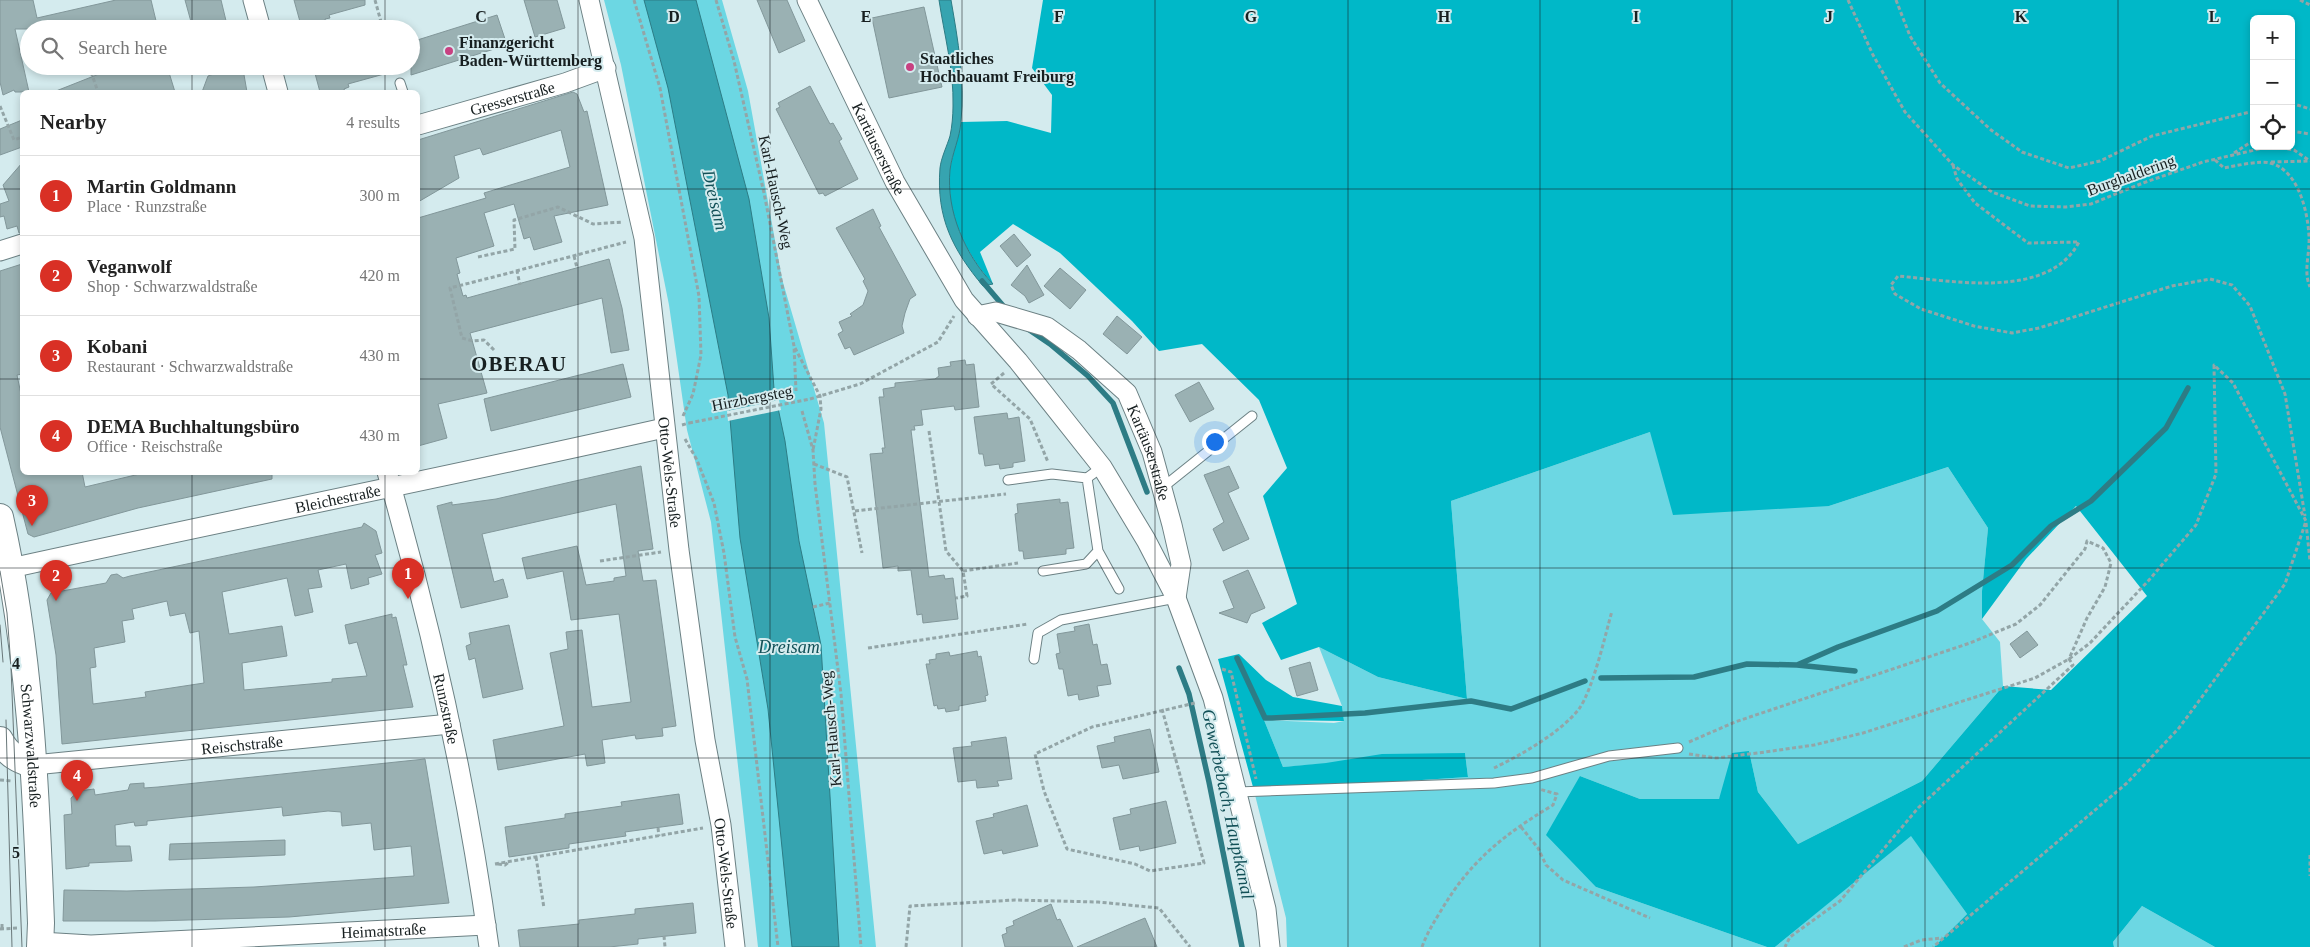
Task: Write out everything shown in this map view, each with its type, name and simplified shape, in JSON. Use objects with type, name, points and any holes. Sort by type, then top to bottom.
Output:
[{"type":"main road","name":"Schwarzwaldstraße","points":[[0,517],[11,568],[25,666],[34,765],[37,945]]},
{"type":"main road","points":[[0,740],[7,752],[21,761],[34,765]]},
{"type":"street","points":[[253,0],[259,20]]},
{"type":"street","name":"Otto-Wels-Straße","points":[[589,0],[641,217],[679,550],[706,740],[721,825],[735,947]]},
{"type":"street","name":"Kartäuserstraße","points":[[807,0],[896,182],[964,300],[976,316],[1018,361],[1102,467],[1146,540],[1176,598],[1213,698],[1266,909],[1270,947]]},
{"type":"street","name":"Gresserstraße","points":[[420,124],[565,83],[606,68]]},
{"type":"street","points":[[273,75],[277,90]]},
{"type":"street","points":[[0,251],[20,245]]},
{"type":"street","name":"Kartäuserstraße","points":[[976,316],[996,312],[1047,327],[1079,350],[1127,393],[1152,452],[1181,564],[1176,598]]},
{"type":"street","name":"Bleichestraße","points":[[420,474],[664,428]]},
{"type":"street","name":"Bleichestraße","points":[[11,568],[219,522],[416,475]]},
{"type":"street","name":"Runzstraße","points":[[390,480],[422,596],[450,724],[478,866],[489,947]]},
{"type":"street","name":"Reischstraße","points":[[34,765],[450,724]]},
{"type":"street","name":"Heimatstraße","points":[[37,945],[91,945],[486,925]]},
{"type":"lane","points":[[400,83],[402,90]]},
{"type":"lane","points":[[1162,488],[1252,416]]},
{"type":"lane","points":[[1008,480],[1052,474],[1087,478],[1102,467]]},
{"type":"lane","points":[[1087,478],[1098,552],[1118,589]]},
{"type":"lane","points":[[1043,571],[1086,564],[1098,552]]},
{"type":"lane","points":[[1034,659],[1038,633],[1061,620],[1176,598]]},
{"type":"lane","points":[[1237,792],[1462,784],[1524,779],[1609,756],[1678,748]]},
{"type":"path","points":[[375,0],[381,20]]},
{"type":"path","points":[[634,0],[660,88],[699,296],[701,355],[693,394],[678,425],[697,460],[714,503],[724,553],[735,637],[747,679],[778,947]]},
{"type":"path","name":"Karl-Hausch-Weg","points":[[716,0],[734,61],[764,193],[794,346],[796,391]]},
{"type":"path","name":"Burghaldering","points":[[1848,0],[1873,54],[1905,112],[1953,165],[1992,192],[2030,206],[2066,208],[2091,204],[2143,183],[2215,159],[2272,146],[2294,150],[2310,161]]},
{"type":"path","points":[[1896,0],[1910,36],[1940,83],[1991,130],[2022,152],[2069,168],[2100,160],[2152,136],[2250,112]]},
{"type":"path","points":[[2300,0],[2310,5]]},
{"type":"path","points":[[92,75],[97,90]]},
{"type":"path","points":[[2295,104],[2310,109]]},
{"type":"path","points":[[0,106],[14,140],[20,138]]},
{"type":"path","points":[[2295,132],[2310,134]]},
{"type":"path","points":[[2231,154],[2250,142]]},
{"type":"path","points":[[2215,159],[2224,168],[2270,162],[2310,161]]},
{"type":"path","points":[[2270,162],[2288,173],[2303,199],[2309,237],[2307,265],[2310,287]]},
{"type":"path","points":[[1953,165],[1957,179],[1975,203],[2028,243],[2079,242],[2072,255],[2066,261],[2044,275],[2005,284],[1898,276],[1891,285],[1896,294],[1921,309],[1974,326],[2012,333],[2038,328],[2172,286],[2210,280],[2232,285],[2250,306],[2284,394],[2306,521],[2310,561]]},
{"type":"path","points":[[478,257],[515,249],[514,220],[558,207],[593,224],[625,221],[641,217]]},
{"type":"path","points":[[494,350],[484,340],[473,341],[462,338],[450,288],[644,238]]},
{"type":"path","points":[[574,256],[576,268]]},
{"type":"path","points":[[500,276],[517,271]]},
{"type":"path","points":[[517,271],[520,285]]},
{"type":"path","name":"Hirzbergsteg","points":[[689,423],[810,399],[860,384],[938,342],[964,300]]},
{"type":"path","points":[[457,320],[462,319]]},
{"type":"path","points":[[794,346],[820,396]]},
{"type":"path","points":[[1018,361],[991,384],[1030,419],[1052,474]]},
{"type":"path","points":[[1678,748],[1687,754],[1716,758],[1814,745],[1914,718],[2013,686],[2035,678],[2069,659],[2090,643],[2196,525],[2216,474],[2214,365],[2233,383],[2306,521],[2285,584],[2179,728],[2127,783],[1933,947]]},
{"type":"path","name":"Karl-Hausch-Weg","points":[[813,450],[822,409],[820,396]]},
{"type":"path","name":"Karl-Hausch-Weg","points":[[802,411],[813,450],[841,694],[861,947]]},
{"type":"path","points":[[929,431],[946,550],[963,571],[967,596],[956,598]]},
{"type":"path","points":[[814,464],[847,476],[862,553]]},
{"type":"path","points":[[855,511],[932,502]]},
{"type":"path","points":[[1678,748],[1735,722],[1970,643],[2016,624],[2040,605],[2085,549],[2087,541],[2102,548],[2111,563],[2105,587],[2087,618],[2069,659]]},
{"type":"path","points":[[600,561],[679,550]]},
{"type":"path","points":[[963,571],[1018,563]]},
{"type":"path","points":[[813,607],[830,603]]},
{"type":"path","points":[[1462,784],[1546,738],[1579,708],[1595,671],[1612,611]]},
{"type":"path","points":[[868,648],[1061,620]]},
{"type":"path","points":[[1785,947],[1790,937],[1840,901],[1918,808],[2073,665],[2069,659]]},
{"type":"path","points":[[1162,709],[1204,863],[1150,871],[1135,864],[1067,850],[1044,791],[1035,754],[1092,727],[1162,709],[1195,703]]},
{"type":"path","points":[[1422,947],[1426,935],[1456,885],[1487,851],[1553,805],[1557,794],[1542,791],[1524,779]]},
{"type":"path","points":[[511,861],[721,825]]},
{"type":"path","points":[[1522,827],[1538,848],[1546,865],[1563,880],[1650,918]]},
{"type":"path","points":[[658,828],[659,836]]},
{"type":"path","points":[[602,839],[603,846]]},
{"type":"path","points":[[2310,855],[2310,876]]},
{"type":"path","points":[[536,857],[544,908]]},
{"type":"path","points":[[906,947],[910,906],[1015,900],[1098,902],[1159,908],[1190,947]]},
{"type":"path","points":[[2,924],[2,929]]},
{"type":"path","points":[[664,936],[665,947]]},
{"type":"path","points":[[1904,947],[1920,940],[1942,938]]},
{"type":"shaded area","points":[[604,0],[722,0],[748,91],[782,279],[824,423],[876,947],[758,947],[711,522],[687,430],[669,305],[621,65]]},
{"type":"shaded area","points":[[1043,0],[2310,0],[2310,947],[2215,947],[2142,906],[2113,942],[2114,947],[1934,947],[1967,914],[1911,836],[1775,947],[1767,947],[1596,887],[1546,835],[1580,776],[1640,799],[1719,799],[1732,753],[1749,751],[1758,792],[1798,844],[1922,781],[2003,686],[2051,690],[2147,596],[2076,506],[2026,559],[1982,619],[1982,591],[1988,528],[1948,467],[1829,506],[1673,515],[1650,432],[1451,501],[1467,699],[1378,677],[1319,647],[1281,660],[1262,623],[1297,604],[1263,496],[1287,468],[1259,400],[1202,344],[1159,351],[1132,321],[1060,253],[1013,224],[980,252],[993,284],[974,259],[959,230],[953,215],[949,183],[950,168],[961,122],[1007,121],[1051,133],[1052,95],[1032,68]]},
{"type":"shaded area","points":[[1650,432],[1829,506],[1948,467],[1988,528],[1982,591],[1982,619],[2000,642],[2003,686],[1922,781],[1798,844],[1758,792],[1749,751],[1719,799],[1640,799],[1580,776],[1596,887],[1767,947],[1287,947],[1286,918],[1253,787],[1376,783],[1468,777],[1465,753],[1283,767],[1264,720],[1334,723],[1344,721],[1342,706],[1319,647],[1378,677],[1467,699],[1451,501]]},
{"type":"shaded area","points":[[1239,654],[1266,680],[1293,697],[1342,706],[1344,721],[1264,720],[1283,767],[1326,763],[1382,754],[1465,753],[1468,777],[1376,783],[1253,787],[1218,659]]},
{"type":"shaded area","points":[[1911,835],[1967,914],[1934,947],[1775,947]]},
{"type":"shaded area","points":[[2142,906],[2215,947],[2114,947],[2113,942]]},
{"type":"water","name":"Dreisam","points":[[644,0],[696,0],[749,199],[769,318],[774,389],[785,441],[799,541],[821,645],[839,947],[792,947],[768,709],[740,538],[728,395],[668,88]]},
{"type":"water","points":[[939,0],[951,0],[958,45],[962,91],[960,127],[950,170],[951,201],[959,232],[966,246],[974,260],[993,284],[983,286],[972,273],[955,246],[944,218],[941,202],[939,186],[940,168],[951,132],[953,93]]},
{"type":"pier","points":[[779,400],[781,410],[728,421],[727,411]]},
{"type":"building","points":[[0,0],[33,0],[37,18],[116,0],[151,0],[156,20],[20,20],[20,29],[15,29],[20,52],[20,75],[25,75],[29,90],[15,92],[14,90],[3,95],[0,82]]},
{"type":"building","points":[[185,0],[221,0],[226,20],[191,20]]},
{"type":"building","points":[[294,0],[365,0],[365,5],[329,15],[330,18],[325,20],[300,20]]},
{"type":"building","points":[[524,0],[557,0],[565,28],[535,37]]},
{"type":"building","points":[[757,0],[787,0],[805,41],[779,53]]},
{"type":"building","name":"Staatliches Hochbauamt Freiburg","points":[[924,7],[942,87],[889,98],[872,18]]},
{"type":"building","name":"Finanzgericht Baden-Württemberg","points":[[497,15],[507,45],[420,72],[420,39]]},
{"type":"building","points":[[96,75],[170,75],[174,90],[59,90]]},
{"type":"building","points":[[244,75],[247,90],[203,90],[208,76]]},
{"type":"building","points":[[315,75],[381,75],[348,84],[349,87],[344,90],[319,90]]},
{"type":"building","points":[[810,86],[830,124],[833,123],[842,139],[839,141],[858,179],[825,196],[823,193],[819,194],[776,109],[780,107],[778,103]]},
{"type":"building","points":[[573,92],[577,94],[584,112],[587,111],[608,205],[554,216],[562,242],[534,250],[530,237],[524,239],[514,204],[484,213],[494,246],[456,258],[460,273],[457,274],[463,296],[466,295],[467,298],[609,259],[622,308],[629,350],[611,353],[602,298],[470,333],[487,393],[438,404],[447,438],[420,445],[420,217],[486,198],[484,193],[570,167],[561,130],[483,155],[480,148],[454,156],[459,178],[420,201],[420,139]]},
{"type":"building","points":[[20,121],[20,148],[0,155],[0,129]]},
{"type":"building","points":[[20,165],[20,233],[17,226],[7,229],[4,216],[0,217],[0,204],[9,201],[3,185]]},
{"type":"building","points":[[873,209],[881,226],[879,227],[916,295],[910,299],[905,313],[902,326],[904,333],[854,355],[850,347],[845,349],[838,334],[843,331],[839,322],[852,316],[850,314],[863,305],[868,291],[863,281],[865,279],[836,228]]},
{"type":"building","points":[[1014,234],[1031,255],[1017,267],[1000,246]]},
{"type":"building","points":[[20,265],[20,374],[17,375],[20,389],[20,475],[83,475],[85,487],[135,475],[272,475],[272,479],[138,508],[34,537],[28,534],[0,427],[0,271]]},
{"type":"building","points":[[1027,265],[1044,295],[1029,303],[1025,296],[1011,285]]},
{"type":"building","points":[[1060,268],[1086,290],[1070,309],[1044,286]]},
{"type":"building","points":[[1117,316],[1142,337],[1127,354],[1103,334]]},
{"type":"building","points":[[965,360],[966,365],[974,364],[979,407],[955,410],[954,406],[921,410],[923,425],[914,426],[915,430],[911,430],[929,577],[944,575],[945,579],[953,578],[958,619],[923,623],[922,614],[917,615],[911,570],[898,571],[898,566],[883,568],[870,454],[883,453],[882,448],[885,448],[879,397],[884,397],[883,389],[895,387],[895,383],[935,379],[939,376],[938,368],[951,366],[950,362]]},
{"type":"building","points":[[623,364],[631,397],[491,431],[484,399]]},
{"type":"building","points":[[1199,382],[1214,409],[1190,422],[1175,395]]},
{"type":"building","points":[[1007,413],[1008,419],[1019,417],[1025,461],[1013,463],[1013,467],[1000,469],[999,464],[985,466],[983,454],[979,454],[974,417]]},
{"type":"building","points":[[641,466],[653,549],[638,551],[643,581],[656,580],[676,726],[662,728],[663,736],[636,739],[635,735],[602,740],[605,763],[587,766],[585,754],[498,770],[493,740],[564,726],[550,653],[568,649],[566,632],[582,630],[592,707],[631,702],[619,614],[571,620],[563,571],[527,579],[522,558],[577,546],[586,585],[614,581],[614,578],[626,576],[616,504],[482,534],[494,582],[503,579],[508,597],[461,608],[437,506],[452,502],[452,505],[496,499]]},
{"type":"building","points":[[1229,466],[1239,488],[1228,493],[1249,539],[1223,551],[1213,529],[1224,522],[1204,475]]},
{"type":"building","points":[[1060,499],[1060,503],[1068,502],[1074,548],[1066,549],[1066,554],[1024,559],[1023,551],[1019,551],[1015,514],[1018,513],[1017,504]]},
{"type":"building","points":[[364,523],[376,531],[382,553],[375,555],[382,574],[368,578],[369,584],[351,589],[346,564],[318,570],[322,587],[308,589],[313,612],[295,616],[287,578],[222,592],[229,634],[282,626],[287,656],[242,663],[244,690],[332,682],[332,679],[367,676],[357,642],[349,644],[345,625],[392,614],[392,618],[396,617],[407,665],[403,665],[413,707],[62,744],[56,655],[47,600],[51,593],[106,583],[111,575],[117,574],[123,578],[362,527]],"holes":[[[167,601],[170,616],[185,613],[190,633],[199,631],[204,683],[145,692],[146,697],[93,704],[90,668],[96,667],[94,648],[125,642],[122,621],[134,619],[132,609]]]},
{"type":"building","points":[[1248,570],[1265,608],[1251,614],[1247,623],[1219,613],[1234,608],[1223,581]]},
{"type":"building","points":[[1089,624],[1093,645],[1097,644],[1101,665],[1107,664],[1111,684],[1097,686],[1099,696],[1079,700],[1078,694],[1068,696],[1063,669],[1059,669],[1056,654],[1060,653],[1057,634],[1075,631],[1074,627]]},
{"type":"building","points":[[509,625],[523,689],[483,698],[475,658],[469,660],[466,646],[471,644],[469,633]]},
{"type":"building","points":[[2027,631],[2038,645],[2020,658],[2010,644]]},
{"type":"building","points":[[977,651],[978,657],[981,656],[988,695],[985,696],[986,701],[959,706],[959,710],[946,712],[945,708],[938,709],[937,705],[934,706],[926,664],[930,664],[929,660],[936,659],[936,654],[949,652],[950,656]]},
{"type":"building","points":[[1310,662],[1318,690],[1297,696],[1289,668]]},
{"type":"building","points":[[1150,729],[1159,772],[1123,779],[1119,765],[1102,768],[1097,746],[1115,742],[1114,737]]},
{"type":"building","points":[[1006,737],[1012,779],[997,781],[999,786],[977,788],[976,780],[958,782],[953,748],[972,746],[971,742]]},
{"type":"building","points":[[425,759],[449,903],[289,917],[155,921],[63,921],[64,890],[127,891],[254,887],[414,876],[411,846],[374,850],[371,823],[342,826],[341,812],[328,811],[283,816],[282,807],[147,821],[147,825],[135,826],[134,822],[115,825],[116,846],[130,846],[132,861],[89,863],[89,866],[66,869],[64,815],[72,814],[71,798],[79,791],[94,789],[95,795],[128,790],[130,784],[144,783],[144,788],[158,787]]},
{"type":"building","points":[[679,794],[683,824],[625,832],[626,836],[569,844],[569,848],[509,857],[505,827],[565,818],[565,814],[622,806],[621,802]]},
{"type":"building","points":[[1166,801],[1176,843],[1140,851],[1139,846],[1120,850],[1113,818],[1131,814],[1130,809]]},
{"type":"building","points":[[1027,805],[1038,846],[1003,854],[1002,850],[984,854],[976,821],[994,817],[993,814]]},
{"type":"building","points":[[285,840],[285,855],[169,860],[170,844]]},
{"type":"building","points":[[693,903],[696,933],[638,939],[638,944],[609,947],[520,947],[518,930],[579,924],[579,920],[635,914],[635,909]]},
{"type":"building","points":[[1051,904],[1057,920],[1060,919],[1073,947],[1005,947],[1002,935],[1007,933],[1006,928],[1014,925],[1013,921]]},
{"type":"building","points":[[1145,918],[1157,947],[1077,947],[1128,925]]},
{"type":"waterway","name":"Gewerbebach, Hauptkanal","points":[[982,281],[1005,308]]},
{"type":"waterway","name":"Gewerbebach, Hauptkanal","points":[[1028,329],[1050,344],[1088,376],[1113,403],[1147,492]]},
{"type":"waterway","points":[[1601,678],[1694,677],[1747,664],[1797,665],[1838,647],[1937,611],[2012,565],[2051,526],[2091,501],[2166,428],[2188,388]]},
{"type":"waterway","points":[[1237,658],[1265,718],[1365,713],[1471,701],[1511,709],[1585,681]]},
{"type":"waterway","points":[[1797,665],[1855,671]]},
{"type":"waterway","name":"Gewerbebach, Hauptkanal","points":[[1179,668],[1189,694],[1209,782],[1242,947]]},
{"type":"tram line","points":[[0,571],[7,613],[11,667],[22,947]]},
{"type":"tram line","points":[[0,625],[3,662]]},
{"type":"tram line","points":[[6,720],[12,947]]},
{"type":"place","name":"Finanzgericht Baden-Württemberg","points":[[449,51]]},
{"type":"place","name":"Staatliches Hochbauamt Freiburg","points":[[910,67]]},
{"type":"place","name":"Kobani","points":[[32,526]]},
{"type":"place","name":"Martin Goldmann","points":[[408,599]]},
{"type":"place","name":"Veganwolf","points":[[56,601]]},
{"type":"place","name":"DEMA Buchhaltungsbüro","points":[[77,801]]},
{"type":"district","name":"OBERAU","points":[[519,364]]}]
